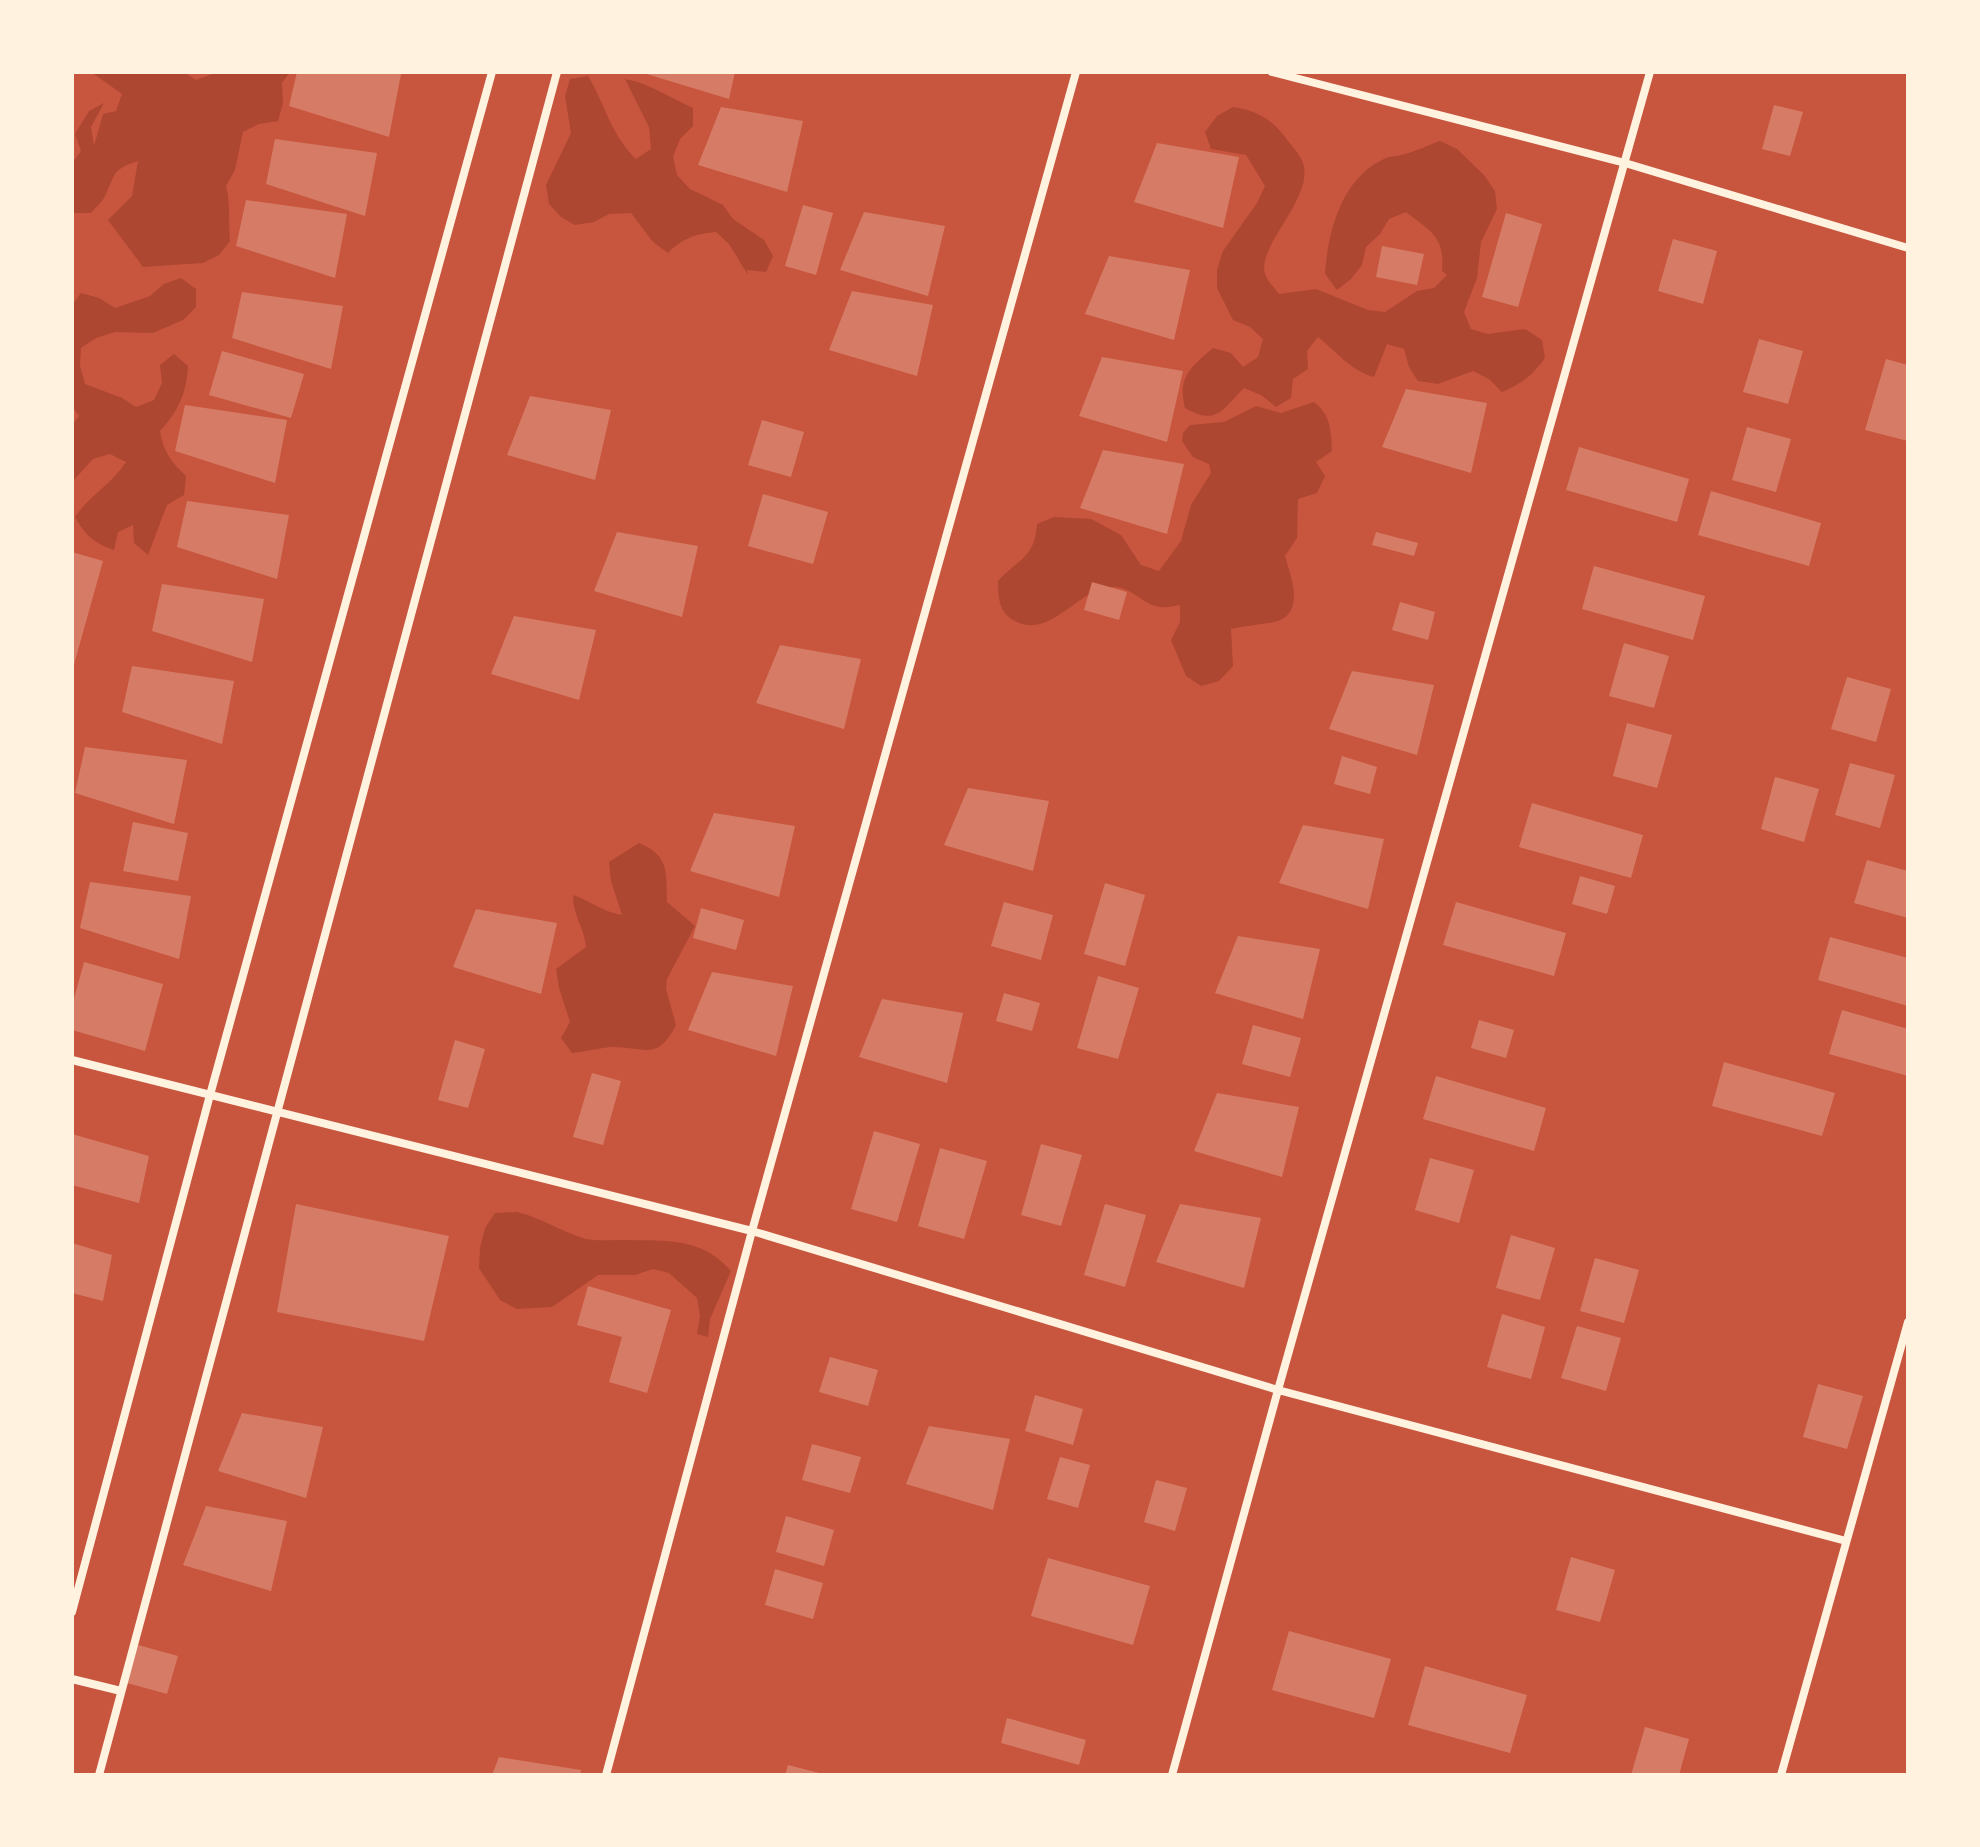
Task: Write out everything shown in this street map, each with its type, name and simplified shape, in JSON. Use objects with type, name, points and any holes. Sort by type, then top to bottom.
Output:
[{"type":"street","points":[[72,1612],[210,1095],[492,72]]},
{"type":"street","points":[[99,1775],[557,72]]},
{"type":"street","points":[[606,1775],[752,1231],[1076,72]]},
{"type":"street","points":[[1272,72],[1625,163],[1908,248]]},
{"type":"street","points":[[1172,1775],[1650,72]]},
{"type":"street","points":[[72,1060],[752,1231],[1278,1390],[1846,1541]]},
{"type":"street","points":[[1781,1775],[1908,1322]]},
{"type":"street","points":[[72,1679],[121,1691]]},
{"type":"shaded area","points":[[91,72],[184,72],[196,80],[218,72],[290,72],[282,83],[283,103],[278,121],[259,124],[243,132],[235,170],[226,186],[230,241],[219,255],[203,263],[143,267],[108,220],[132,196],[138,161],[118,171],[104,198],[91,213],[72,213],[72,163],[81,151],[75,134],[89,111],[104,103],[91,127],[94,146],[103,114],[116,111],[122,94]]},
{"type":"shaded area","points":[[588,76],[614,130],[636,159],[651,149],[649,127],[625,79],[651,87],[693,108],[693,126],[680,139],[673,157],[677,175],[690,189],[723,205],[733,219],[764,240],[773,256],[766,272],[747,270],[748,275],[729,244],[716,232],[690,238],[668,253],[653,242],[631,213],[609,214],[594,222],[575,225],[561,217],[549,204],[546,185],[571,133],[565,96],[570,79]]},
{"type":"shaded area","points":[[1233,107],[1248,110],[1268,120],[1280,130],[1303,163],[1302,187],[1269,250],[1264,266],[1270,283],[1279,294],[1316,289],[1368,310],[1385,312],[1417,291],[1434,288],[1447,275],[1442,271],[1439,242],[1406,212],[1389,219],[1380,234],[1366,247],[1362,265],[1337,290],[1325,274],[1334,223],[1348,191],[1358,178],[1386,158],[1440,141],[1457,149],[1484,175],[1495,191],[1497,209],[1481,242],[1477,278],[1464,312],[1471,329],[1488,334],[1525,329],[1542,340],[1545,358],[1526,378],[1502,392],[1489,379],[1473,371],[1438,384],[1418,381],[1409,367],[1404,349],[1387,344],[1374,377],[1351,366],[1318,337],[1307,351],[1308,369],[1293,379],[1291,398],[1276,407],[1261,395],[1244,388],[1218,413],[1205,416],[1185,408],[1185,380],[1192,367],[1205,355],[1213,348],[1231,353],[1243,367],[1258,357],[1263,339],[1250,327],[1233,320],[1217,288],[1217,270],[1223,251],[1257,203],[1265,186],[1246,155],[1211,149],[1205,132],[1217,116]]},
{"type":"shaded area","points":[[181,278],[196,289],[196,307],[183,320],[153,333],[115,332],[96,338],[81,348],[80,366],[85,384],[122,398],[136,407],[154,400],[162,383],[160,365],[174,354],[188,366],[180,401],[160,431],[168,456],[186,476],[184,495],[167,505],[148,555],[134,543],[133,525],[118,532],[114,550],[91,538],[75,517],[126,462],[110,454],[93,459],[72,482],[72,425],[79,416],[72,406],[72,305],[81,293],[99,298],[115,308],[150,296],[164,284]]},
{"type":"shaded area","points":[[1314,402],[1327,418],[1332,451],[1316,462],[1325,476],[1317,493],[1298,499],[1297,538],[1285,556],[1293,586],[1293,606],[1281,620],[1231,629],[1233,666],[1219,681],[1201,686],[1186,676],[1171,640],[1180,622],[1180,605],[1154,606],[1125,589],[1111,587],[1099,589],[1042,623],[1030,625],[1006,615],[999,600],[998,581],[1029,551],[1037,524],[1054,517],[1091,519],[1121,535],[1141,565],[1159,571],[1181,541],[1191,505],[1211,473],[1209,464],[1193,457],[1182,441],[1183,433],[1190,425],[1224,422],[1256,406],[1281,413]]},
{"type":"shaded area","points":[[639,843],[656,854],[664,866],[667,902],[695,926],[667,979],[666,989],[676,1025],[669,1037],[656,1048],[611,1047],[572,1053],[561,1038],[570,1022],[556,969],[586,947],[573,895],[622,915],[611,881],[609,862]]},
{"type":"shaded area","points":[[517,1212],[586,1239],[679,1242],[707,1251],[731,1271],[710,1319],[708,1337],[697,1334],[700,1316],[697,1298],[669,1273],[653,1269],[635,1275],[598,1275],[552,1307],[517,1309],[500,1300],[479,1268],[480,1248],[485,1228],[495,1213]]},
{"type":"building","points":[[297,72],[401,74],[389,137],[289,106]]},
{"type":"building","points":[[640,72],[735,72],[729,99]]},
{"type":"building","points":[[1774,105],[1803,112],[1790,156],[1762,149]]},
{"type":"building","points":[[721,107],[803,121],[787,192],[698,165]]},
{"type":"building","points":[[275,139],[377,153],[365,216],[266,184]]},
{"type":"building","points":[[1157,143],[1239,157],[1223,228],[1134,202]]},
{"type":"building","points":[[246,200],[347,214],[335,278],[236,246]]},
{"type":"building","points":[[803,205],[833,213],[816,275],[785,266]]},
{"type":"building","points":[[864,212],[945,226],[928,296],[840,270]]},
{"type":"building","points":[[1506,213],[1542,224],[1518,307],[1482,297]]},
{"type":"building","points":[[1673,239],[1717,251],[1703,304],[1658,291]]},
{"type":"building","points":[[1382,246],[1424,254],[1417,285],[1376,277]]},
{"type":"building","points":[[1109,256],[1190,270],[1174,340],[1085,314]]},
{"type":"building","points":[[852,291],[933,305],[917,376],[829,350]]},
{"type":"building","points":[[242,292],[343,306],[331,369],[232,338]]},
{"type":"building","points":[[1759,339],[1803,351],[1788,404],[1743,392]]},
{"type":"building","points":[[222,351],[304,374],[291,418],[209,395]]},
{"type":"building","points":[[1102,357],[1183,371],[1167,442],[1079,416]]},
{"type":"building","points":[[1886,359],[1908,365],[1908,441],[1865,430]]},
{"type":"building","points":[[1406,389],[1487,403],[1471,473],[1382,447]]},
{"type":"building","points":[[530,396],[611,410],[595,480],[507,455]]},
{"type":"building","points":[[185,405],[287,420],[275,483],[175,451]]},
{"type":"building","points":[[762,420],[804,432],[791,477],[748,465]]},
{"type":"building","points":[[1747,427],[1791,439],[1776,492],[1732,480]]},
{"type":"building","points":[[1579,447],[1689,479],[1677,522],[1566,490]]},
{"type":"building","points":[[1103,450],[1184,464],[1167,534],[1080,508]]},
{"type":"building","points":[[1711,491],[1821,523],[1809,566],[1698,535]]},
{"type":"building","points":[[763,494],[828,512],[813,564],[748,546]]},
{"type":"building","points":[[187,501],[289,515],[277,579],[177,547]]},
{"type":"building","points":[[617,532],[698,546],[682,617],[594,591]]},
{"type":"building","points":[[1376,532],[1418,543],[1414,556],[1372,545]]},
{"type":"building","points":[[72,552],[103,561],[73,668],[72,668]]},
{"type":"building","points":[[1594,566],[1705,596],[1693,640],[1582,609]]},
{"type":"building","points":[[1092,582],[1127,592],[1119,620],[1084,610]]},
{"type":"building","points":[[162,584],[264,599],[252,662],[152,631]]},
{"type":"building","points":[[1400,602],[1435,612],[1428,640],[1392,630]]},
{"type":"building","points":[[514,616],[596,630],[579,700],[491,674]]},
{"type":"building","points":[[1624,643],[1669,656],[1654,708],[1609,696]]},
{"type":"building","points":[[780,645],[861,659],[844,729],[756,703]]},
{"type":"building","points":[[132,666],[234,681],[222,744],[122,712]]},
{"type":"building","points":[[1352,671],[1434,685],[1417,755],[1329,729]]},
{"type":"building","points":[[1847,677],[1891,689],[1876,742],[1831,729]]},
{"type":"building","points":[[1627,723],[1672,735],[1657,788],[1613,776]]},
{"type":"building","points":[[85,747],[187,760],[174,824],[75,793]]},
{"type":"building","points":[[1342,756],[1377,767],[1370,794],[1334,784]]},
{"type":"building","points":[[1850,763],[1895,775],[1880,828],[1835,815]]},
{"type":"building","points":[[1775,777],[1819,789],[1804,842],[1761,829]]},
{"type":"building","points":[[968,788],[1049,801],[1033,871],[944,845]]},
{"type":"building","points":[[1532,803],[1643,835],[1631,878],[1519,847]]},
{"type":"building","points":[[714,813],[795,826],[779,897],[690,871]]},
{"type":"building","points":[[133,822],[188,833],[178,881],[123,871]]},
{"type":"building","points":[[1303,825],[1384,839],[1368,909],[1279,883]]},
{"type":"building","points":[[1867,860],[1908,871],[1908,918],[1854,903]]},
{"type":"building","points":[[1580,876],[1615,886],[1607,914],[1572,904]]},
{"type":"building","points":[[90,882],[191,896],[179,959],[80,928]]},
{"type":"building","points":[[1105,883],[1145,895],[1125,966],[1084,954]]},
{"type":"building","points":[[1004,902],[1053,915],[1041,960],[991,946]]},
{"type":"building","points":[[1456,902],[1566,933],[1554,976],[1443,945]]},
{"type":"building","points":[[701,908],[744,920],[736,950],[693,938]]},
{"type":"building","points":[[476,909],[557,923],[541,994],[453,967]]},
{"type":"building","points":[[1238,936],[1320,949],[1303,1019],[1215,993]]},
{"type":"building","points":[[1830,937],[1908,958],[1908,1006],[1818,980]]},
{"type":"building","points":[[84,962],[163,984],[145,1051],[72,1030],[72,1006]]},
{"type":"building","points":[[712,972],[793,986],[776,1056],[688,1030]]},
{"type":"building","points":[[1098,976],[1139,988],[1118,1059],[1077,1048]]},
{"type":"building","points":[[1004,993],[1040,1003],[1032,1031],[996,1021]]},
{"type":"building","points":[[882,999],[963,1013],[947,1083],[859,1057]]},
{"type":"building","points":[[1842,1010],[1908,1029],[1908,1076],[1829,1054]]},
{"type":"building","points":[[1479,1020],[1514,1030],[1506,1058],[1471,1048]]},
{"type":"building","points":[[1253,1025],[1301,1038],[1290,1077],[1242,1064]]},
{"type":"building","points":[[455,1040],[485,1049],[468,1108],[438,1100]]},
{"type":"building","points":[[1724,1062],[1835,1093],[1822,1136],[1712,1106]]},
{"type":"building","points":[[592,1073],[621,1081],[603,1145],[573,1137]]},
{"type":"building","points":[[1436,1076],[1546,1108],[1534,1151],[1423,1119]]},
{"type":"building","points":[[1217,1093],[1299,1107],[1282,1177],[1194,1151]]},
{"type":"building","points":[[874,1131],[920,1144],[897,1222],[851,1209]]},
{"type":"building","points":[[72,1134],[149,1156],[139,1203],[72,1185]]},
{"type":"building","points":[[1041,1144],[1082,1155],[1061,1226],[1021,1215]]},
{"type":"building","points":[[940,1148],[987,1161],[964,1239],[918,1226]]},
{"type":"building","points":[[1430,1158],[1474,1170],[1459,1223],[1415,1210]]},
{"type":"building","points":[[296,1204],[449,1236],[424,1341],[277,1312]]},
{"type":"building","points":[[1105,1204],[1146,1215],[1125,1287],[1084,1275]]},
{"type":"building","points":[[1180,1204],[1261,1218],[1244,1288],[1156,1262]]},
{"type":"building","points":[[1511,1235],[1555,1248],[1540,1300],[1496,1288]]},
{"type":"building","points":[[72,1243],[112,1255],[103,1301],[72,1293]]},
{"type":"building","points":[[1595,1258],[1639,1270],[1624,1323],[1580,1311]]},
{"type":"building","points":[[588,1286],[671,1310],[647,1393],[609,1382],[622,1337],[577,1325]]},
{"type":"building","points":[[1502,1314],[1545,1327],[1531,1379],[1487,1367]]},
{"type":"building","points":[[1577,1326],[1621,1338],[1606,1391],[1561,1378]]},
{"type":"building","points":[[830,1357],[878,1370],[868,1406],[819,1392]]},
{"type":"building","points":[[1818,1384],[1863,1396],[1847,1449],[1803,1437]]},
{"type":"building","points":[[1035,1395],[1083,1409],[1073,1445],[1025,1431]]},
{"type":"building","points":[[242,1413],[323,1427],[306,1498],[218,1471]]},
{"type":"building","points":[[929,1426],[1010,1439],[993,1510],[906,1484]]},
{"type":"building","points":[[812,1444],[861,1457],[850,1493],[802,1480]]},
{"type":"building","points":[[1060,1457],[1090,1465],[1078,1508],[1047,1499]]},
{"type":"building","points":[[1156,1480],[1187,1488],[1175,1531],[1144,1522]]},
{"type":"building","points":[[206,1506],[287,1521],[271,1591],[183,1565]]},
{"type":"building","points":[[786,1516],[834,1530],[824,1566],[776,1552]]},
{"type":"building","points":[[1571,1557],[1615,1570],[1600,1622],[1556,1610]]},
{"type":"building","points":[[1048,1558],[1150,1586],[1133,1645],[1031,1616]]},
{"type":"building","points":[[775,1569],[823,1583],[813,1619],[765,1605]]},
{"type":"building","points":[[1289,1631],[1391,1659],[1374,1718],[1272,1690]]},
{"type":"building","points":[[138,1645],[178,1656],[167,1694],[127,1683]]},
{"type":"building","points":[[1425,1666],[1527,1695],[1510,1753],[1408,1725]]},
{"type":"building","points":[[1007,1718],[1086,1740],[1079,1765],[1001,1743]]},
{"type":"building","points":[[1645,1727],[1689,1739],[1679,1775],[1631,1775]]},
{"type":"building","points":[[499,1757],[581,1770],[580,1775],[492,1775]]},
{"type":"building","points":[[788,1765],[823,1774],[823,1775],[785,1775]]}]
